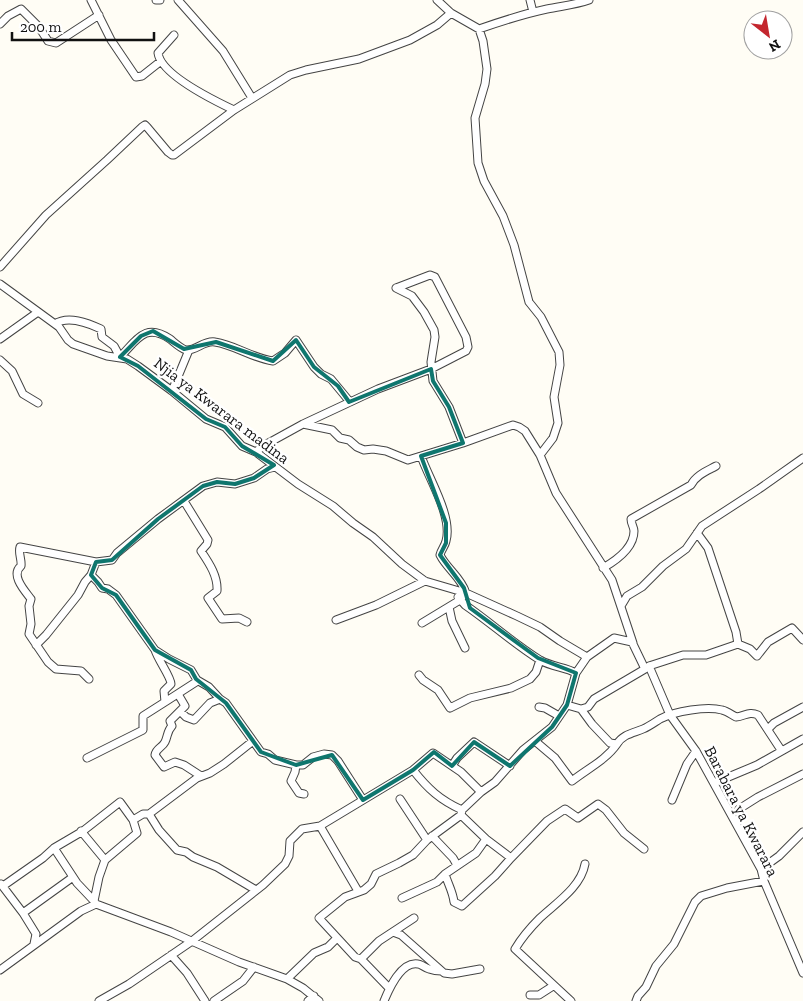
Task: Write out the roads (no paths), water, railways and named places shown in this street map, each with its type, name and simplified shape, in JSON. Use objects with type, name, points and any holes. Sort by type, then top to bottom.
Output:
[{"type":"street","points":[[91,0],[111,40],[136,77],[144,75],[161,61]]},
{"type":"street","points":[[178,0],[223,51],[252,98]]},
{"type":"street","points":[[437,0],[451,13],[479,30],[483,41],[487,69],[485,84],[475,118],[478,163],[484,181],[503,216],[514,245],[530,302],[541,317],[560,352],[560,365],[554,397],[558,423],[553,438],[540,455]]},
{"type":"street","points":[[530,0],[533,12]]},
{"type":"street","points":[[479,30],[509,18],[589,0]]},
{"type":"street","points":[[0,24],[8,16],[22,9],[39,27],[48,41],[56,44],[98,15]]},
{"type":"street","points":[[0,267],[46,215],[145,125],[168,152],[174,155],[234,110],[294,73],[359,59],[410,40],[437,25],[451,13]]},
{"type":"street","points":[[174,35],[158,53],[161,61],[171,72],[199,93],[234,110]]},
{"type":"street","points":[[256,452],[263,446],[303,424],[350,402],[431,369],[466,351],[468,347],[466,337],[435,277],[430,275],[396,288],[412,296],[434,330],[431,369],[433,381],[449,407],[463,443]]},
{"type":"street","name":"Njia ya Kwarara madina","points":[[0,284],[55,324],[73,344],[89,348],[107,356],[120,357],[138,366],[206,419],[225,427],[242,446],[256,452],[298,484],[333,506],[422,579]]},
{"type":"street","points":[[0,339],[38,312]]},
{"type":"street","points":[[55,324],[65,320],[88,323],[101,328],[102,337],[114,346],[120,357],[141,336],[153,331],[162,334],[184,349],[189,350],[208,341],[216,342],[260,359],[273,361],[285,353],[296,340],[314,367],[321,374],[331,379],[350,402]]},
{"type":"street","points":[[172,391],[189,350]]},
{"type":"street","points":[[0,360],[12,371],[23,394],[38,403]]},
{"type":"street","name":"Barabara ya Kwarara","points":[[303,424],[332,430],[340,438],[349,440],[364,450],[386,451],[408,460],[512,425],[525,431],[540,455],[556,493],[612,580],[632,642],[672,715],[696,751],[761,869],[764,881],[803,973]]},
{"type":"street","points":[[422,456],[446,523],[446,543],[440,555],[444,564],[455,573],[466,593]]},
{"type":"street","points":[[621,606],[627,596],[642,587],[663,566],[686,549],[702,526],[766,485],[803,458]]},
{"type":"street","points":[[603,568],[622,555],[632,543],[634,532],[631,519],[690,485],[700,474],[716,466]]},
{"type":"street","points":[[89,679],[81,671],[56,669],[48,662],[29,634],[31,624],[29,606],[31,599],[18,580],[16,572],[22,562],[20,547],[96,562],[112,560],[117,553],[158,518],[210,483],[235,484],[254,478],[267,469],[275,467]]},
{"type":"street","points":[[184,501],[208,540],[202,551],[218,584],[218,590],[208,598],[222,619],[239,618],[247,622]]},
{"type":"street","points":[[698,533],[708,548],[736,632],[738,644]]},
{"type":"street","points":[[36,645],[78,595],[84,582],[91,575],[96,562]]},
{"type":"street","points":[[91,575],[102,588],[116,595],[156,650],[163,668],[171,680],[171,684],[164,691],[165,702]]},
{"type":"street","points":[[336,620],[376,605],[422,579],[466,593],[540,627],[560,642],[587,657]]},
{"type":"street","points":[[453,590],[465,605],[540,660],[576,673]]},
{"type":"street","points":[[422,623],[460,600],[466,593]]},
{"type":"street","points":[[449,607],[452,621],[465,648]]},
{"type":"street","points":[[567,705],[581,709],[588,707],[594,699],[647,668],[683,655],[706,655],[738,644],[750,649],[757,656],[768,642],[792,628],[803,640]]},
{"type":"street","points":[[388,988],[361,959],[355,957],[319,918],[345,898],[364,890],[371,884],[376,874],[413,855],[429,838],[461,813],[495,782],[523,750],[552,727],[567,705],[576,673],[587,657],[614,638],[632,642]]},
{"type":"street","points":[[156,650],[191,670],[196,679],[209,687],[226,703],[261,752],[268,754],[274,760],[296,765],[302,765],[313,757],[324,754],[332,755],[338,761],[363,800]]},
{"type":"street","points":[[419,675],[438,690],[450,708],[465,699],[511,688],[530,679],[536,672],[540,660]]},
{"type":"street","points":[[87,758],[142,730],[144,716],[196,682],[196,679]]},
{"type":"street","points":[[178,694],[185,706],[170,721],[172,726],[168,730],[166,741],[155,750],[154,755],[164,768],[175,762],[184,765],[201,776]]},
{"type":"street","points":[[180,711],[186,717],[194,720],[210,703],[220,699]]},
{"type":"street","points":[[540,707],[559,716]]},
{"type":"street","points":[[768,729],[774,723],[803,707]]},
{"type":"street","points":[[581,709],[610,743],[617,744]]},
{"type":"street","points":[[535,741],[555,758],[572,782],[612,751],[619,740],[631,732],[645,728],[662,718],[707,709],[724,710],[736,717],[746,713],[758,715],[781,750]]},
{"type":"street","points":[[714,783],[757,765],[803,739]]},
{"type":"street","points":[[133,820],[143,814],[149,814],[201,776],[210,773],[220,766],[253,741]]},
{"type":"street","points":[[452,766],[474,742],[510,766]]},
{"type":"street","points":[[672,800],[687,764],[696,751]]},
{"type":"street","points":[[99,1001],[129,984],[192,941],[280,870],[288,856],[290,841],[300,830],[306,827],[320,826],[413,770],[433,753],[461,772],[482,792]]},
{"type":"street","points":[[296,765],[291,781],[299,793],[304,794]]},
{"type":"street","points":[[413,770],[429,790],[461,813],[486,839],[511,858]]},
{"type":"street","points":[[739,810],[758,797],[803,774]]},
{"type":"street","points":[[400,799],[429,838],[453,858],[457,865]]},
{"type":"street","points":[[0,970],[95,902],[104,860],[137,833],[133,820],[120,802],[2,885],[36,934],[34,944]]},
{"type":"street","points":[[445,874],[448,886],[454,893],[454,902],[462,906],[495,876],[553,816],[565,809],[578,818],[598,804],[606,810],[624,833],[644,849]]},
{"type":"street","points":[[149,814],[159,830],[177,850],[186,852],[193,857],[218,867],[256,890]]},
{"type":"street","points":[[320,826],[358,892]]},
{"type":"street","points":[[81,831],[104,860]]},
{"type":"street","points":[[761,869],[779,856],[803,832]]},
{"type":"street","points":[[402,898],[442,878],[457,865],[476,853],[486,839]]},
{"type":"street","points":[[54,848],[73,877],[95,902],[239,962],[287,979],[314,999]]},
{"type":"street","points":[[571,1001],[515,950],[538,920],[564,897],[583,874],[585,864]]},
{"type":"street","points":[[23,913],[73,877]]},
{"type":"street","points":[[636,1001],[646,987],[656,966],[674,944],[695,902],[701,896],[727,888],[764,881]]},
{"type":"street","points":[[361,959],[380,941],[414,918]]},
{"type":"street","points":[[393,932],[400,934],[441,972]]},
{"type":"street","points":[[287,979],[314,953],[328,947],[337,938]]},
{"type":"street","points":[[171,955],[187,973],[205,1001]]},
{"type":"street","points":[[384,1001],[388,988],[396,977],[409,965],[417,964],[430,970],[452,974],[480,969]]},
{"type":"street","points":[[214,1001],[243,981],[254,967]]},
{"type":"street","points":[[530,995],[539,995],[553,986]]}]
